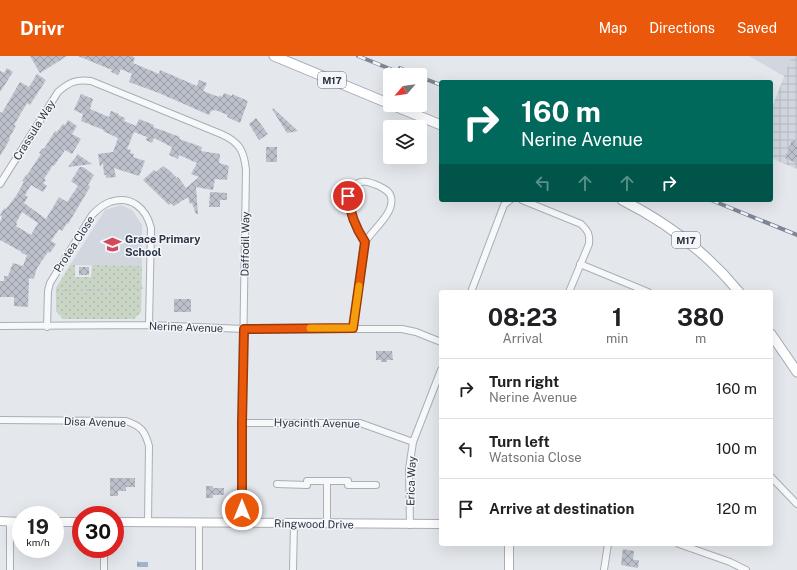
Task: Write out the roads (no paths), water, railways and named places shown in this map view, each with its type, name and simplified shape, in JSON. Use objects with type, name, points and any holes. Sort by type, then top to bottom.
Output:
[{"type":"main road","name":"M17","points":[[274,56],[383,102]]},
{"type":"main road","name":"M17","points":[[408,112],[439,124]]},
{"type":"main road","name":"M17","points":[[626,202],[644,211],[681,236],[721,270],[737,290]]},
{"type":"main road","points":[[773,337],[797,372]]},
{"type":"street","name":"Daffodil Way","points":[[73,82],[81,79],[91,81],[233,139],[245,158],[242,523]]},
{"type":"street","name":"Crassula Way","points":[[0,184],[58,92],[73,82]]},
{"type":"street","points":[[353,328],[365,242],[388,213],[392,205],[392,199],[388,190],[363,181],[353,185],[348,196],[353,221],[357,231],[365,242]]},
{"type":"street","name":"Protea Close","points":[[47,327],[48,291],[53,277],[92,215],[100,207],[110,202],[119,200],[128,200],[137,205],[144,211],[148,218],[150,228],[149,325]]},
{"type":"street","points":[[472,290],[504,205],[508,202]]},
{"type":"street","points":[[527,202],[581,224],[588,231],[590,237],[589,244],[570,290]]},
{"type":"street","points":[[580,264],[643,290]]},
{"type":"street","name":"Nerine Avenue","points":[[0,326],[47,327],[149,325],[244,329],[353,328],[409,330],[439,341]]},
{"type":"street","name":"Erica Way","points":[[410,524],[409,468],[413,442],[439,375]]},
{"type":"street","name":"Disa Avenue","points":[[0,420],[126,421],[142,429],[149,446],[148,522]]},
{"type":"street","name":"Hyacinth Avenue","points":[[242,423],[360,423],[413,442]]},
{"type":"street","points":[[773,479],[797,504]]},
{"type":"street","points":[[278,484],[307,485],[307,481],[348,481],[348,485],[376,486]]},
{"type":"street","points":[[327,481],[327,524]]},
{"type":"street","points":[[0,521],[10,522],[10,570]]},
{"type":"street","name":"Ringwood Drive","points":[[124,522],[439,524]]},
{"type":"street","points":[[199,523],[199,570]]},
{"type":"street","points":[[293,570],[294,523]]},
{"type":"street","points":[[509,546],[509,570]]},
{"type":"street","points":[[604,570],[608,546]]},
{"type":"street","points":[[685,546],[730,562],[746,570]]},
{"type":"street","points":[[104,558],[104,570]]},
{"type":"water","points":[[137,561],[148,562],[148,567],[137,567]]},
{"type":"railway","points":[[358,56],[388,68]]},
{"type":"railway","points":[[427,80],[439,84]]},
{"type":"railway","points":[[716,202],[797,235]]},
{"type":"place","name":"Grace Primary School","points":[[112,245]]}]
